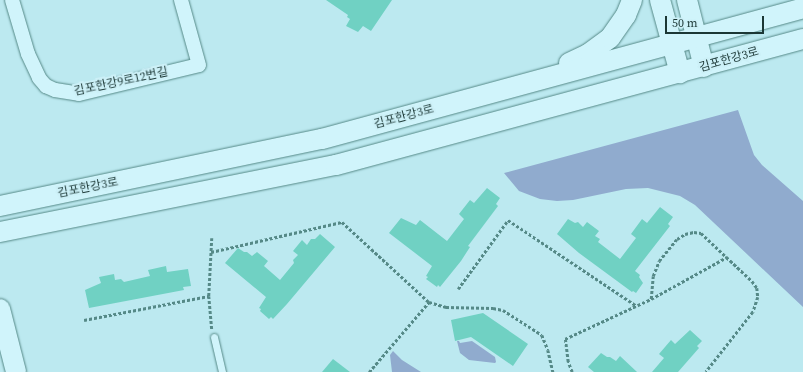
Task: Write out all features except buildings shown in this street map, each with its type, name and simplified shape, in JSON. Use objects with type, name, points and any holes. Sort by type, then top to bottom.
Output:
[{"type":"main road","points":[[513,88],[588,54],[610,38],[626,15],[632,0]]},
{"type":"main road","points":[[660,0],[684,40],[704,67]]},
{"type":"main road","points":[[680,73],[687,0]]},
{"type":"main road","name":"김포한강3로","points":[[0,206],[322,140],[803,8]]},
{"type":"main road","name":"김포한강3로","points":[[0,232],[336,165],[704,67],[803,39]]},
{"type":"main road","points":[[0,309],[16,372]]},
{"type":"street","name":"김포한강9로12번길","points":[[12,0],[28,54],[39,78],[46,86],[55,90],[79,94],[199,65],[181,0]]},
{"type":"lane","points":[[214,338],[222,372]]},
{"type":"path","points":[[458,289],[508,220],[637,306]]},
{"type":"path","points":[[211,252],[342,222],[429,302],[446,307],[493,308],[503,310],[542,335],[548,350],[553,372]]},
{"type":"path","points":[[651,299],[653,276],[656,268],[678,240],[685,234],[701,233],[752,281],[757,288],[756,305],[748,321],[706,372]]},
{"type":"path","points":[[212,238],[209,296],[214,338]]},
{"type":"path","points":[[572,372],[568,362],[565,339],[651,299],[727,257]]},
{"type":"path","points":[[84,320],[209,296]]},
{"type":"path","points":[[369,372],[429,302]]},
{"type":"shaded area","points":[[738,110],[754,155],[762,165],[803,201],[803,307],[695,205],[680,196],[648,188],[626,189],[573,200],[557,201],[540,199],[519,191],[504,173]]},
{"type":"shaded area","points":[[457,341],[460,343],[472,341],[495,357],[496,362],[469,360],[460,353]]},
{"type":"shaded area","points":[[393,351],[402,360],[421,372],[392,372],[390,355]]}]
